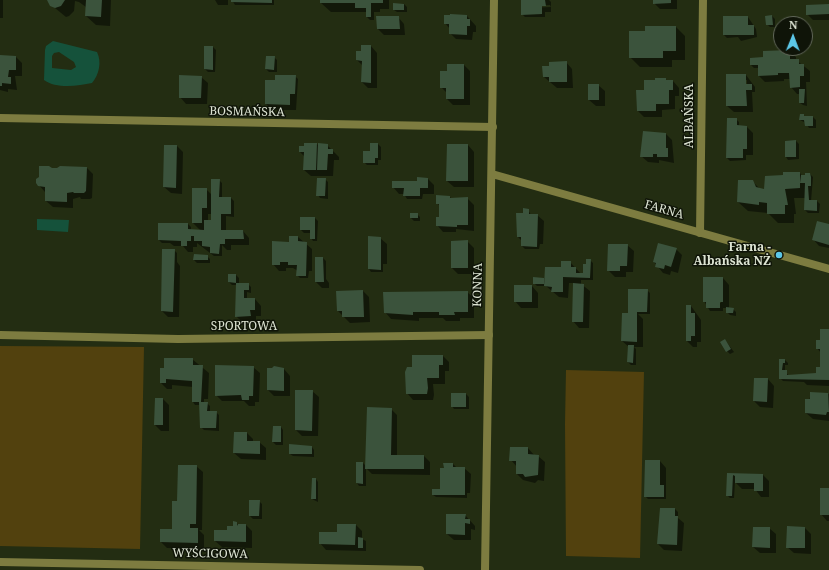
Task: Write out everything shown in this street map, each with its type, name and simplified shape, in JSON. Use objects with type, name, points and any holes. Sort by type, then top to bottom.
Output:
[{"type":"street","name":"KONNA","points":[[485,570],[494,0]]},
{"type":"street","name":"ALBAŃSKA","points":[[700,232],[702,0]]},
{"type":"street","name":"BOSMAŃSKA","points":[[0,118],[493,127]]},
{"type":"street","name":"FARNA","points":[[492,174],[829,269]]},
{"type":"street","name":"SPORTOWA","points":[[0,335],[178,339],[489,335]]},
{"type":"street","name":"WYŚCIGOWA","points":[[0,562],[420,570]]},
{"type":"shaded area","points":[[53,41],[97,52],[99,56],[98,72],[92,83],[61,86],[44,80],[46,46]],"holes":[[[59,52],[74,62],[76,67],[71,70],[52,68],[52,56],[54,53]]]},
{"type":"shaded area","points":[[37,219],[69,220],[68,232],[37,230]]},
{"type":"shaded area","points":[[0,346],[144,347],[140,549],[0,546]]},
{"type":"shaded area","points":[[566,370],[644,372],[640,558],[566,556]]},
{"type":"building","points":[[47,0],[65,0],[61,6],[55,8],[50,6]]},
{"type":"building","points":[[86,0],[102,0],[101,17],[85,16]]},
{"type":"building","points":[[231,0],[272,0],[272,3],[231,2]]},
{"type":"building","points":[[320,0],[383,0],[383,3],[371,3],[371,17],[366,17],[366,8],[355,8],[355,3],[320,3]]},
{"type":"building","points":[[521,0],[545,0],[546,6],[542,6],[542,14],[521,15]]},
{"type":"building","points":[[653,0],[671,0],[671,3],[653,4]]},
{"type":"building","points":[[393,3],[404,4],[404,10],[393,10]]},
{"type":"building","points":[[829,4],[829,14],[806,15],[806,5]]},
{"type":"building","points":[[444,15],[467,15],[467,19],[470,19],[470,26],[467,26],[467,35],[449,34],[449,24],[444,24]]},
{"type":"building","points":[[772,15],[773,25],[766,25],[765,16]]},
{"type":"building","points":[[376,16],[399,16],[400,29],[377,29]]},
{"type":"building","points":[[723,16],[748,16],[748,25],[754,25],[754,35],[723,35]]},
{"type":"building","points":[[645,26],[676,26],[676,51],[663,51],[663,58],[629,58],[629,31],[645,31]]},
{"type":"building","points":[[361,45],[371,45],[371,83],[361,82],[362,61],[356,60],[356,51],[361,51]]},
{"type":"building","points":[[204,46],[213,46],[213,70],[204,69]]},
{"type":"building","points":[[763,51],[773,51],[773,56],[790,56],[790,59],[799,59],[799,64],[804,64],[804,76],[800,76],[800,87],[790,88],[789,73],[758,76],[758,65],[750,65],[750,58],[763,57]]},
{"type":"building","points":[[0,55],[16,56],[16,70],[9,70],[8,77],[11,77],[11,84],[2,83],[2,86],[0,86]]},
{"type":"building","points":[[266,56],[275,56],[274,70],[265,69]]},
{"type":"building","points":[[567,61],[567,82],[549,82],[549,77],[543,77],[542,66],[549,66],[549,62]]},
{"type":"building","points":[[447,64],[464,64],[464,99],[446,99],[446,88],[440,88],[440,71],[447,71]]},
{"type":"building","points":[[726,74],[746,74],[746,84],[752,84],[752,90],[746,90],[747,106],[726,106]]},
{"type":"building","points":[[179,75],[202,76],[201,98],[179,98]]},
{"type":"building","points":[[275,75],[296,75],[295,94],[290,94],[290,105],[265,104],[265,80],[275,80]]},
{"type":"building","points":[[655,78],[666,78],[666,80],[673,80],[673,90],[669,90],[669,104],[656,104],[656,111],[637,111],[636,90],[644,90],[644,80],[655,80]]},
{"type":"building","points":[[588,84],[599,84],[599,100],[588,100]]},
{"type":"building","points":[[799,89],[805,89],[804,103],[799,103]]},
{"type":"building","points":[[800,114],[804,114],[804,116],[813,116],[813,126],[805,126],[804,120],[799,120]]},
{"type":"building","points":[[727,118],[737,118],[737,125],[747,126],[747,149],[743,149],[743,158],[726,158]]},
{"type":"building","points":[[643,131],[666,133],[666,148],[668,148],[668,157],[657,157],[657,154],[653,154],[653,157],[640,157]]},
{"type":"building","points":[[796,140],[796,157],[785,157],[785,141]]},
{"type":"building","points":[[304,143],[317,143],[316,170],[303,170],[304,152],[299,152],[299,146],[304,146]]},
{"type":"building","points":[[318,143],[328,144],[328,149],[333,149],[333,154],[328,154],[327,170],[317,170]]},
{"type":"building","points":[[370,143],[378,143],[378,158],[375,158],[375,163],[363,163],[363,151],[370,151]]},
{"type":"building","points":[[447,144],[468,144],[468,181],[446,181]]},
{"type":"building","points":[[164,145],[177,145],[176,188],[163,187]]},
{"type":"building","points":[[39,166],[49,166],[52,168],[57,168],[60,166],[87,167],[86,191],[84,193],[67,193],[67,202],[45,201],[45,187],[38,186],[36,183],[36,179],[39,177]]},
{"type":"building","points":[[783,172],[800,172],[800,188],[785,189],[788,205],[785,205],[785,214],[767,214],[767,203],[759,202],[759,205],[737,202],[738,180],[753,180],[756,187],[764,189],[765,176],[783,175]]},
{"type":"building","points":[[805,173],[810,173],[811,186],[808,186],[809,200],[817,200],[817,211],[804,210],[805,183],[800,183],[801,175],[805,175]]},
{"type":"building","points":[[417,177],[428,178],[428,188],[420,188],[420,196],[403,196],[404,188],[392,188],[392,181],[417,181]]},
{"type":"building","points":[[317,178],[326,178],[325,196],[316,196]]},
{"type":"building","points":[[211,179],[220,179],[219,197],[231,197],[231,214],[221,214],[221,230],[243,230],[244,239],[225,239],[225,244],[220,244],[219,254],[210,253],[210,247],[202,246],[202,241],[194,241],[194,236],[191,236],[191,241],[187,241],[187,246],[181,246],[181,241],[158,240],[158,223],[188,223],[188,229],[204,230],[204,220],[211,220]]},
{"type":"building","points":[[192,188],[207,188],[207,208],[202,208],[202,223],[192,223]]},
{"type":"building","points":[[436,195],[450,196],[450,198],[468,197],[468,225],[457,225],[457,227],[436,226],[436,217],[439,217],[439,204],[436,204]]},
{"type":"building","points":[[523,208],[529,209],[529,214],[538,214],[537,247],[521,246],[521,237],[517,237],[516,213],[523,213]]},
{"type":"building","points":[[410,213],[418,213],[418,218],[410,218]]},
{"type":"building","points":[[300,217],[315,217],[315,239],[310,239],[310,230],[300,230]]},
{"type":"building","points":[[817,221],[829,224],[829,245],[812,240]]},
{"type":"building","points":[[289,236],[298,236],[298,241],[307,242],[306,276],[296,276],[297,265],[288,265],[288,262],[280,262],[280,265],[272,265],[272,241],[289,242]]},
{"type":"building","points":[[368,236],[381,237],[381,270],[368,269]]},
{"type":"building","points":[[468,240],[468,268],[451,268],[451,241]]},
{"type":"building","points":[[658,243],[677,248],[671,267],[665,265],[664,269],[655,267],[656,263],[653,262]]},
{"type":"building","points":[[608,244],[628,244],[627,266],[620,266],[620,271],[607,271]]},
{"type":"building","points":[[162,249],[175,249],[173,312],[161,311]]},
{"type":"building","points":[[194,254],[208,255],[208,260],[193,260]]},
{"type":"building","points":[[315,257],[323,257],[324,282],[315,282]]},
{"type":"building","points":[[586,259],[591,259],[590,278],[563,277],[563,292],[551,292],[552,287],[544,286],[545,267],[561,267],[561,261],[571,261],[571,267],[576,267],[576,273],[583,273],[583,264],[586,264]]},
{"type":"building","points":[[228,274],[236,274],[236,283],[228,282]]},
{"type":"building","points":[[533,277],[544,278],[544,284],[533,284]]},
{"type":"building","points":[[703,277],[723,277],[723,302],[720,302],[720,308],[706,308],[706,302],[703,302]]},
{"type":"building","points":[[236,283],[249,283],[249,290],[244,290],[244,298],[255,298],[255,310],[250,310],[251,316],[235,317]]},
{"type":"building","points":[[573,283],[584,284],[583,322],[572,322]]},
{"type":"building","points":[[514,285],[532,285],[532,302],[514,302]]},
{"type":"building","points":[[628,289],[648,289],[647,312],[637,312],[637,342],[621,341],[622,313],[628,313]]},
{"type":"building","points":[[363,290],[364,317],[342,317],[342,311],[337,311],[336,291]]},
{"type":"building","points":[[468,291],[468,312],[454,312],[455,315],[439,315],[439,312],[413,312],[413,315],[384,313],[383,292]]},
{"type":"building","points":[[686,305],[691,305],[691,313],[695,313],[695,336],[691,336],[691,341],[686,341]]},
{"type":"building","points":[[726,307],[734,308],[733,313],[726,313]]},
{"type":"building","points":[[820,329],[829,329],[829,380],[779,379],[779,359],[785,359],[782,370],[787,370],[787,375],[816,373],[816,367],[820,367],[820,349],[816,349],[816,340],[820,340]]},
{"type":"building","points":[[725,339],[731,349],[726,352],[720,342]]},
{"type":"building","points":[[628,345],[634,345],[633,363],[627,362]]},
{"type":"building","points":[[412,355],[443,355],[443,365],[439,365],[439,378],[427,378],[427,394],[406,394],[405,372],[407,367],[412,367]]},
{"type":"building","points":[[164,358],[193,358],[193,365],[203,365],[201,402],[208,402],[207,411],[217,411],[216,428],[200,428],[199,402],[192,402],[192,381],[166,379],[166,383],[160,383],[160,368],[164,368]]},
{"type":"building","points":[[215,365],[254,366],[253,396],[249,396],[249,400],[242,400],[241,395],[215,396]]},
{"type":"building","points":[[274,366],[284,368],[284,391],[267,390],[267,368],[272,368]]},
{"type":"building","points":[[754,378],[768,378],[767,402],[753,401]]},
{"type":"building","points":[[828,389],[829,412],[827,412],[826,415],[805,413],[805,399],[810,399],[810,392],[828,393]]},
{"type":"building","points":[[295,390],[313,390],[312,431],[295,430]]},
{"type":"building","points":[[451,393],[466,393],[466,407],[451,407]]},
{"type":"building","points":[[155,398],[163,398],[163,425],[154,425]]},
{"type":"building","points":[[367,407],[392,408],[391,455],[424,455],[424,469],[365,469]]},
{"type":"building","points":[[273,426],[281,426],[281,442],[272,442]]},
{"type":"building","points":[[234,432],[247,432],[247,441],[260,441],[260,454],[233,453]]},
{"type":"building","points":[[289,444],[312,446],[312,454],[289,454]]},
{"type":"building","points":[[510,447],[528,447],[528,454],[539,455],[538,475],[525,477],[523,474],[516,474],[516,461],[509,461]]},
{"type":"building","points":[[645,460],[660,460],[660,485],[664,485],[664,497],[644,497]]},
{"type":"building","points":[[356,462],[363,462],[363,484],[356,483]]},
{"type":"building","points":[[443,463],[453,463],[453,467],[465,467],[465,495],[432,495],[432,489],[440,489],[440,468],[444,468]]},
{"type":"building","points":[[178,465],[197,465],[196,524],[190,524],[190,528],[198,528],[198,543],[160,542],[160,529],[172,529],[172,501],[177,501]]},
{"type":"building","points":[[727,473],[763,474],[763,491],[754,491],[754,483],[735,483],[735,476],[733,475],[732,496],[726,496]]},
{"type":"building","points":[[312,478],[316,478],[316,499],[311,499]]},
{"type":"building","points":[[820,488],[829,488],[829,515],[820,515]]},
{"type":"building","points":[[249,500],[260,500],[259,516],[249,516]]},
{"type":"building","points":[[660,508],[675,508],[675,516],[678,516],[677,545],[657,544]]},
{"type":"building","points":[[446,514],[466,514],[465,519],[470,519],[470,524],[465,523],[465,535],[446,534]]},
{"type":"building","points":[[233,521],[237,522],[237,526],[238,524],[246,524],[246,542],[214,541],[214,530],[227,530],[227,526],[233,526]]},
{"type":"building","points":[[337,524],[356,524],[355,545],[319,544],[319,532],[337,532]]},
{"type":"building","points":[[787,526],[805,527],[805,548],[786,548]]},
{"type":"building","points":[[753,527],[770,527],[770,548],[752,547]]},
{"type":"building","points":[[358,537],[363,538],[363,548],[358,548]]},
{"type":"place","name":"Farna - Albańska NŻ","points":[[779,255]]}]
